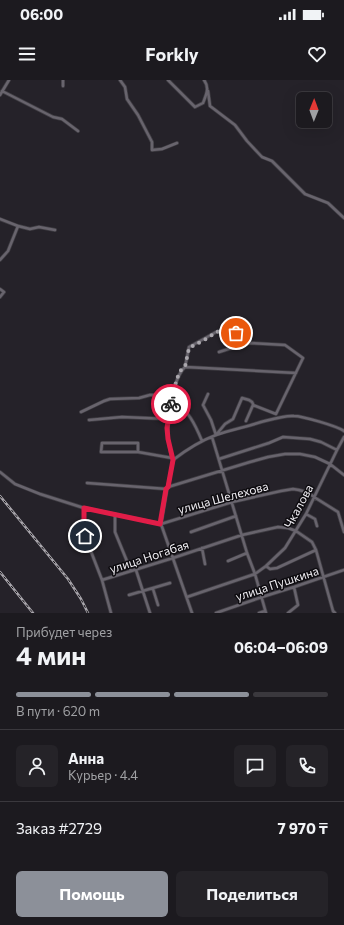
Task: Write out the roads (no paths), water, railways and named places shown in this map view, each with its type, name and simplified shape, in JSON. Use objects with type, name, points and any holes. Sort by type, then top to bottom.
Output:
[{"type":"street","points":[[0,95],[9,80]]},
{"type":"street","points":[[63,80],[63,86]]},
{"type":"street","points":[[120,80],[125,87],[126,99],[138,115],[152,142],[152,150],[162,149],[177,143]]},
{"type":"street","points":[[168,80],[195,106],[203,103],[208,91]]},
{"type":"street","points":[[204,80],[207,83],[210,106],[235,126],[262,157],[272,161],[305,194],[328,203],[344,218]]},
{"type":"street","points":[[2,91],[54,117],[62,119],[78,131]]},
{"type":"street","points":[[0,219],[30,229],[39,227],[55,230]]},
{"type":"street","points":[[0,260],[8,251],[18,226]]},
{"type":"street","points":[[0,289],[4,292],[0,297]]},
{"type":"street","points":[[192,613],[160,524],[173,459],[167,428],[173,400],[172,395],[178,376],[181,370],[185,367],[189,348],[216,332],[224,330],[232,331],[240,336]]},
{"type":"street","points":[[219,352],[241,344],[251,343],[284,346],[303,358],[276,414],[252,405]]},
{"type":"street","points":[[185,367],[296,373]]},
{"type":"street","points":[[208,394],[203,405],[212,420],[216,435]]},
{"type":"street","points":[[81,412],[110,399],[139,398],[150,395],[172,395]]},
{"type":"street","points":[[216,435],[225,424],[233,419],[242,398],[249,400],[253,404],[246,421]]},
{"type":"street","points":[[173,400],[187,412],[202,441]]},
{"type":"street","points":[[138,452],[138,443],[102,443],[101,446],[101,452],[138,452],[173,459],[202,441],[216,435],[274,419],[293,416],[330,425],[344,431]]},
{"type":"street","points":[[89,420],[122,417],[169,419]]},
{"type":"street","points":[[212,437],[266,612],[259,613]]},
{"type":"street","points":[[219,459],[283,437],[310,439],[321,442],[336,450]]},
{"type":"street","name":"Чкалова","points":[[186,597],[255,574],[285,548],[306,514],[336,450],[343,441],[344,437]]},
{"type":"street","points":[[87,483],[167,488],[256,460],[285,454],[300,454],[315,457],[330,464],[344,475]]},
{"type":"street","name":"улица Шелехова","points":[[0,472],[15,484],[40,494],[84,508],[160,524],[232,502],[281,491],[293,490],[310,493],[338,512],[344,532]]},
{"type":"street","points":[[84,508],[85,536],[102,580],[111,613]]},
{"type":"street","points":[[115,514],[115,532],[131,571]]},
{"type":"street","points":[[306,514],[314,519],[317,526]]},
{"type":"street","points":[[191,532],[236,516]]},
{"type":"street","name":"улица Ногабая","points":[[102,580],[242,535],[285,527],[296,531],[312,542],[324,577],[332,612]]},
{"type":"street","name":"улица Ногабая","points":[[202,548],[205,564]]},
{"type":"street","points":[[266,566],[270,569],[277,568],[316,550]]},
{"type":"street","points":[[228,561],[247,553]]},
{"type":"street","points":[[136,570],[150,613]]},
{"type":"street","name":"улица Пушкина","points":[[216,613],[344,570]]},
{"type":"street","points":[[129,595],[170,583]]},
{"type":"street","points":[[153,588],[158,604]]},
{"type":"street","points":[[288,613],[298,605],[294,588]]},
{"type":"railway","points":[[0,496],[68,579],[88,613]]},
{"type":"railway","points":[[0,572],[33,613]]}]
